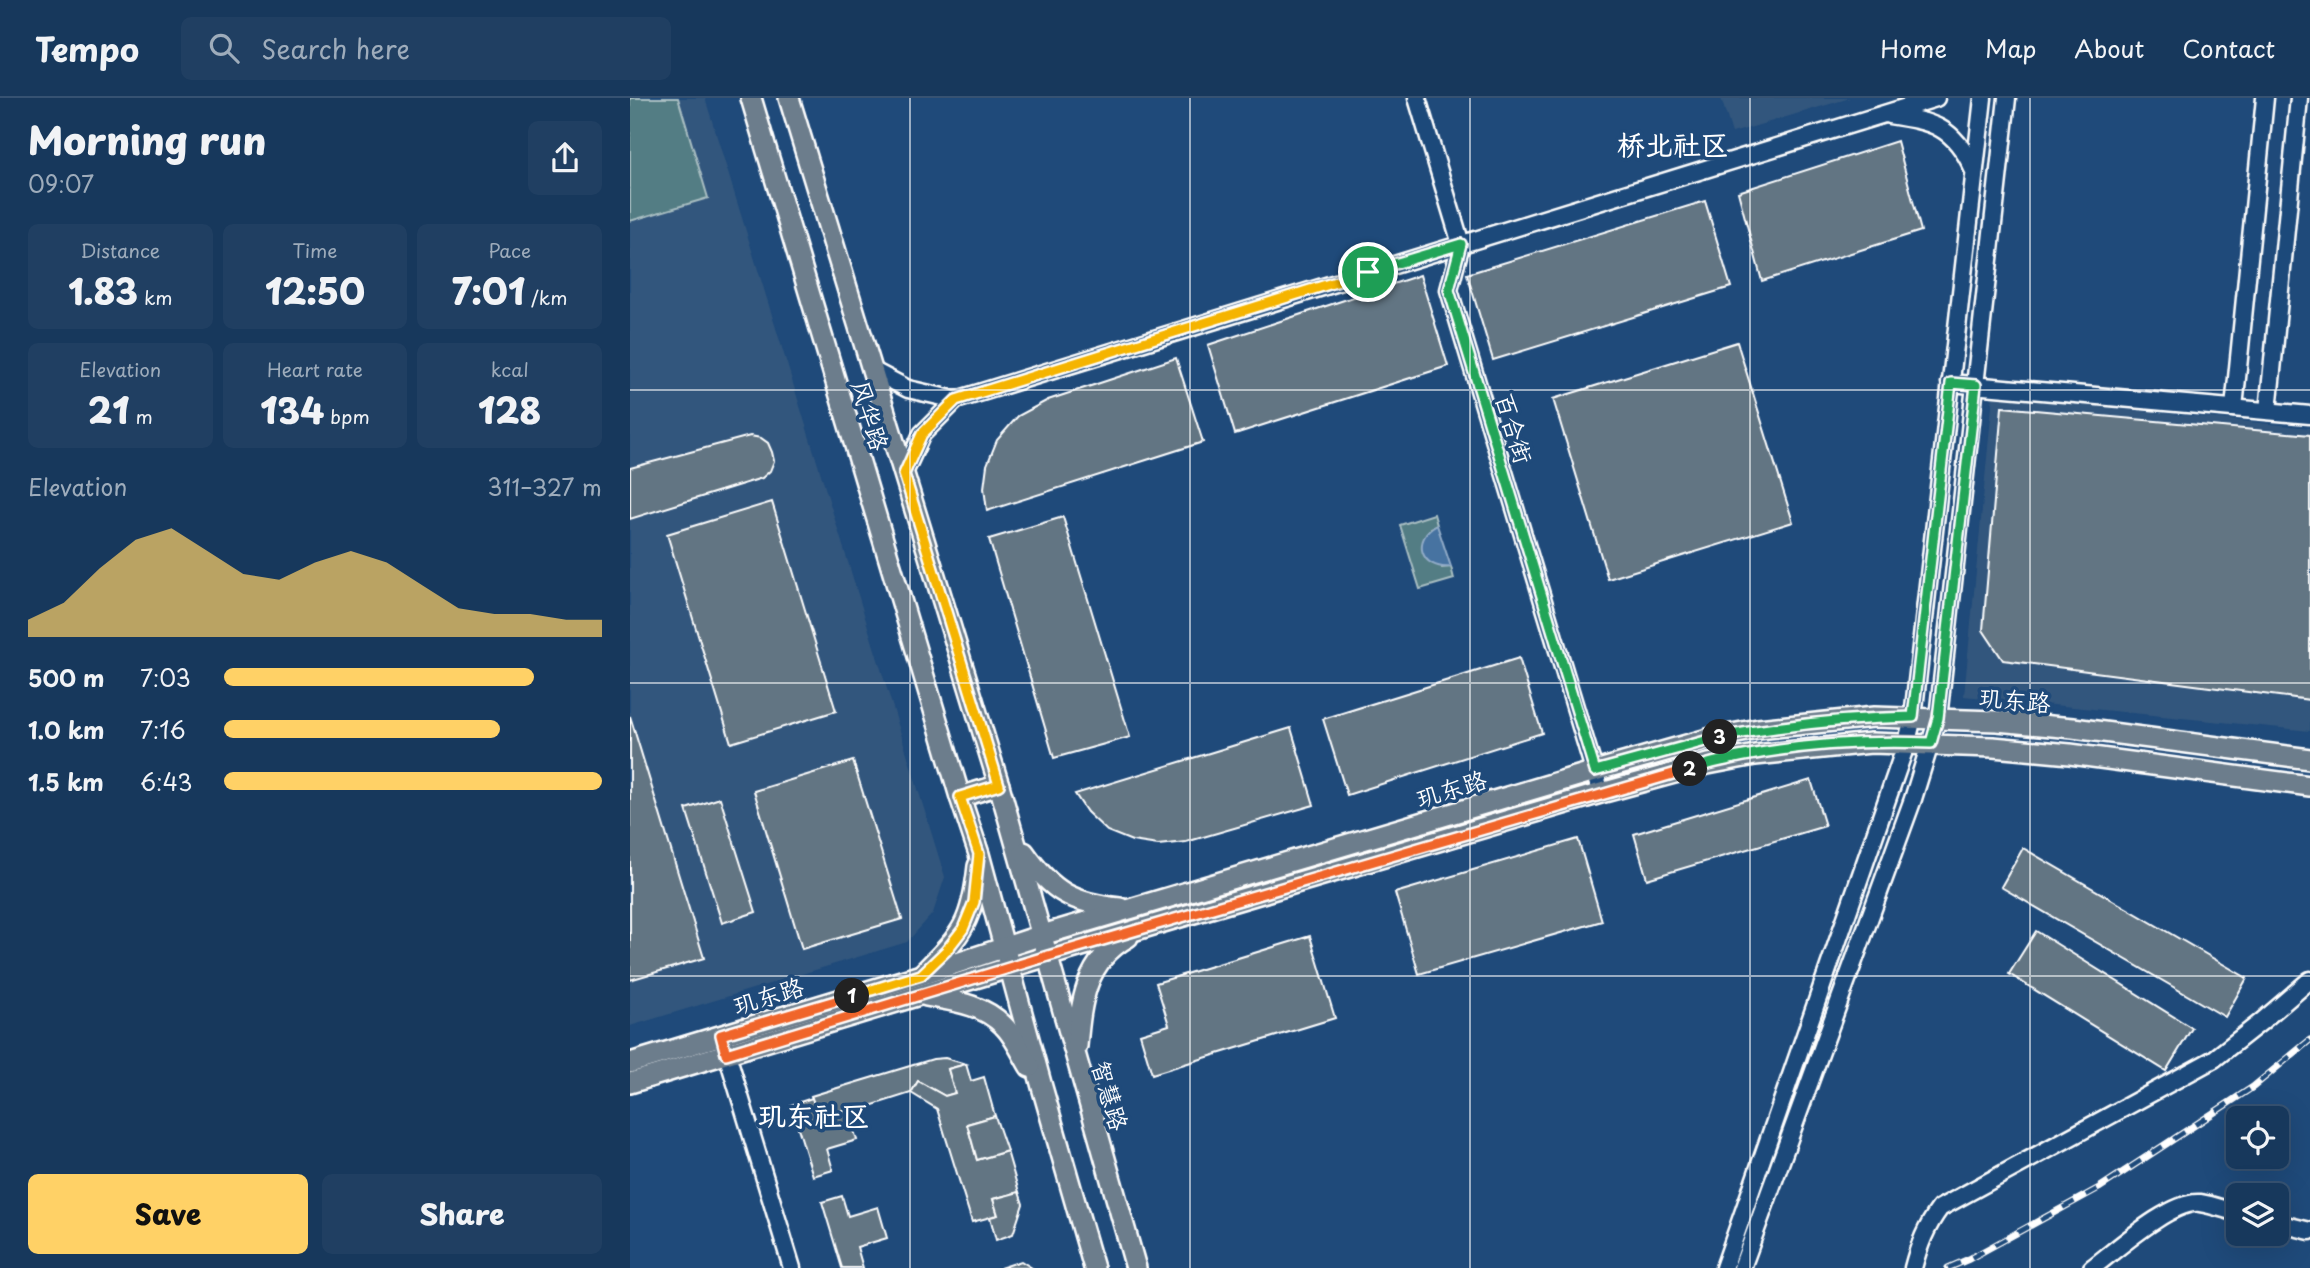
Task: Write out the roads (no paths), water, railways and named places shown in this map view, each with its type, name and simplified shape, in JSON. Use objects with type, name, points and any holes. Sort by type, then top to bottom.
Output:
[{"type":"main road","name":"风华路","points":[[751,98],[979,854],[1004,947]]},
{"type":"main road","name":"风华路","points":[[789,98],[999,785],[1042,935]]},
{"type":"main road","name":"玑东路","points":[[630,1083],[724,1045],[1004,947],[1711,738],[1758,729],[1874,717],[1913,717],[2073,729],[2310,760]]},
{"type":"main road","name":"玑东路","points":[[630,1063],[724,1045],[922,995],[1601,793],[1707,764],[1755,755],[1871,743],[1931,743],[2070,754],[2310,786]]},
{"type":"main road","points":[[960,797],[999,785]]},
{"type":"main road","points":[[1015,840],[1051,885],[1071,898],[1093,905],[1132,909]]},
{"type":"main road","points":[[921,975],[946,951],[963,929],[974,902],[979,854]]},
{"type":"main road","points":[[1075,1060],[1084,992],[1100,959],[1113,945],[1147,927]]},
{"type":"main road","name":"智慧路","points":[[1042,935],[1075,1060],[1136,1268]]},
{"type":"main road","points":[[1004,947],[1094,1268]]},
{"type":"main road","points":[[922,995],[984,1010],[1005,1026],[1042,1087]]},
{"type":"street","points":[[1417,98],[1461,244]]},
{"type":"street","points":[[904,474],[922,434],[956,400],[1936,98]]},
{"type":"street","points":[[1724,1268],[1907,742],[1913,717],[1983,98]]},
{"type":"street","points":[[1742,1268],[1913,799],[1938,718],[2007,98]]},
{"type":"street","points":[[2234,408],[2265,98]]},
{"type":"street","points":[[2269,411],[2299,98]]},
{"type":"street","points":[[1884,114],[1921,120],[1950,134],[1965,150],[1974,172]]},
{"type":"street","name":"百合街","points":[[1461,244],[1449,290],[1601,793]]},
{"type":"street","points":[[872,370],[908,389],[956,400]]},
{"type":"street","points":[[1951,383],[2310,415]]},
{"type":"street","points":[[1913,1268],[1928,1223],[1940,1208],[2214,1059],[2310,980]]},
{"type":"street","points":[[724,1045],[792,1268]]},
{"type":"street","points":[[2092,1268],[2161,1216],[2182,1206],[2199,1203],[2226,1210]]},
{"type":"street","points":[[2289,1226],[2310,1231]]},
{"type":"railway","points":[[1948,1268],[2099,1188],[2253,1087],[2310,1040]]},
{"type":"district","name":"桥北社区","points":[[1673,143]]},
{"type":"district","name":"玑东社区","points":[[814,1114]]}]
